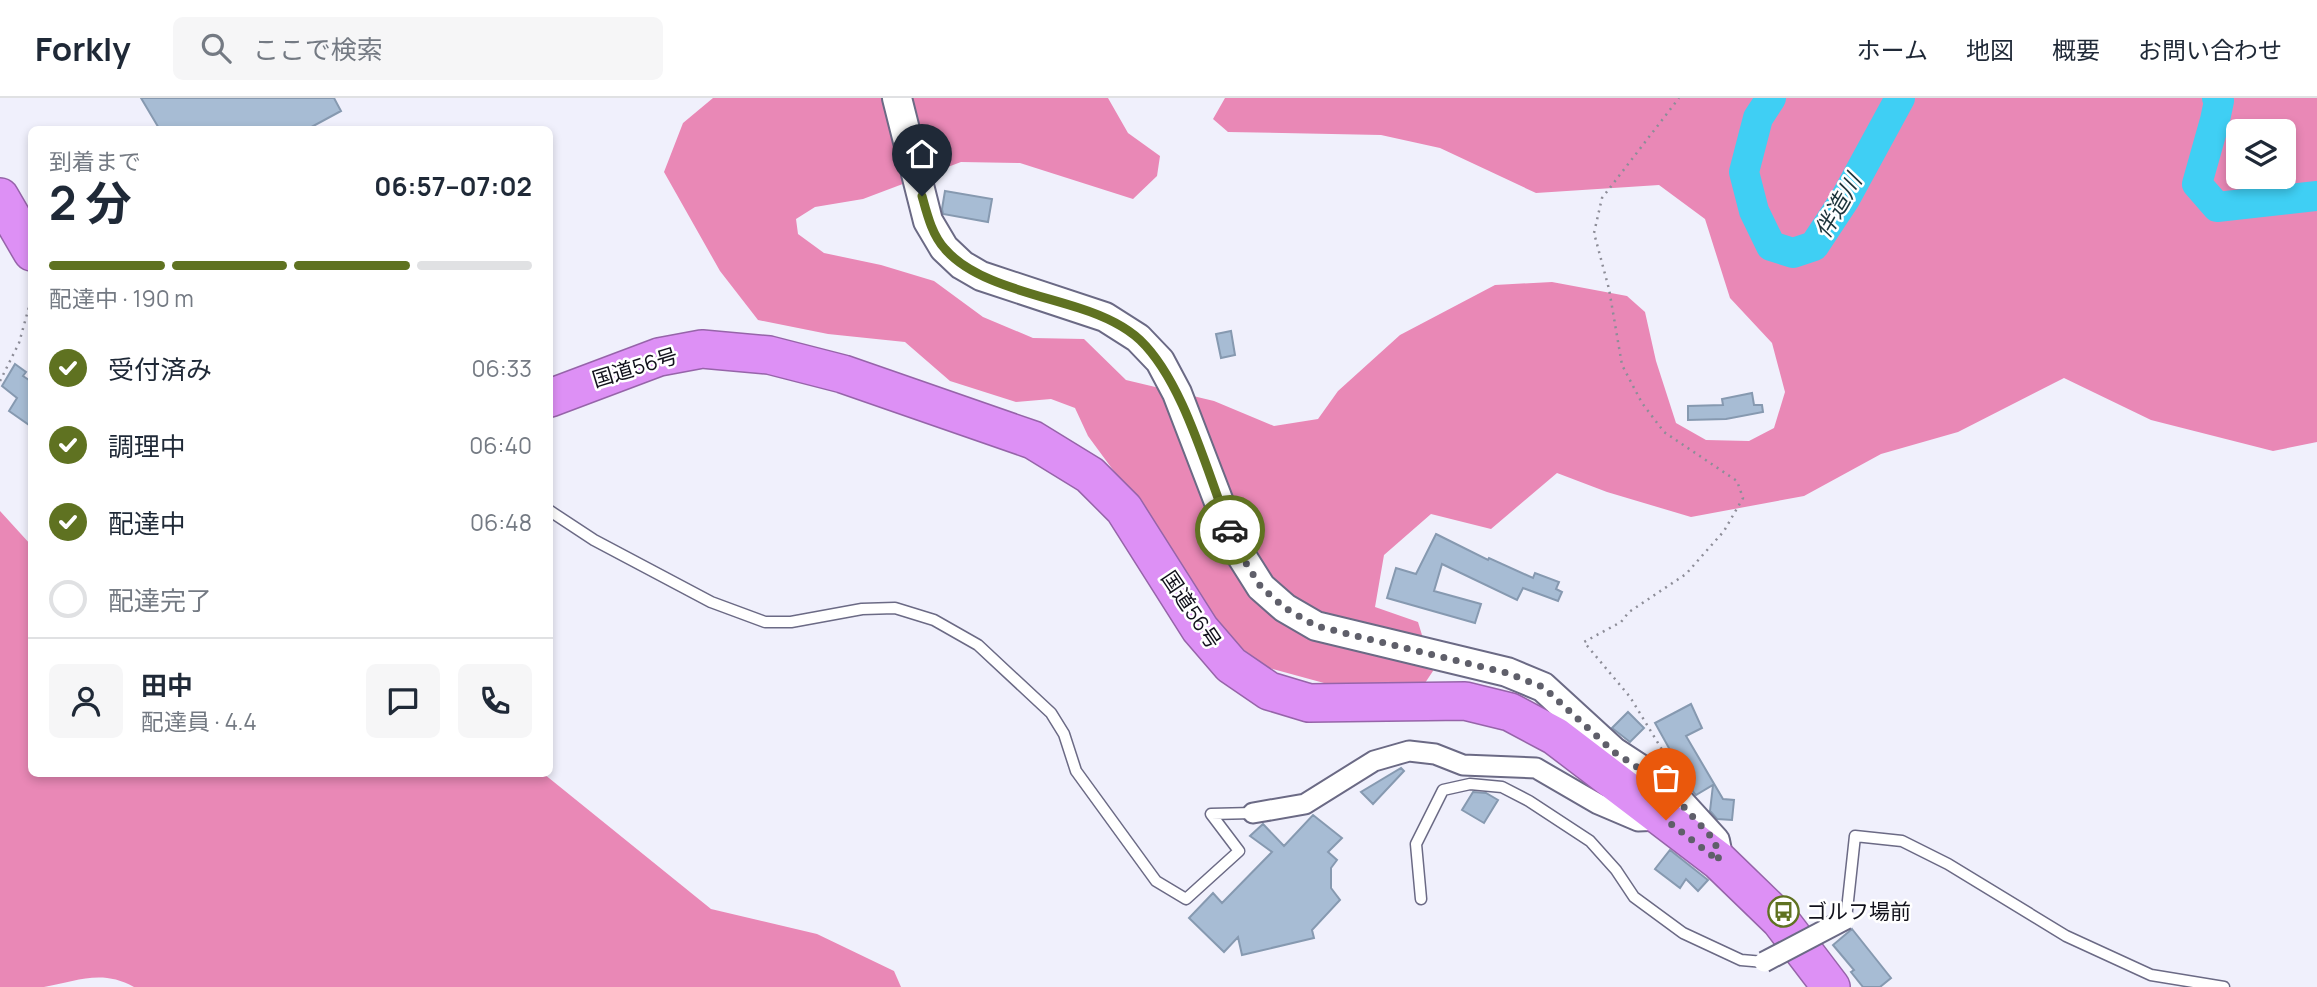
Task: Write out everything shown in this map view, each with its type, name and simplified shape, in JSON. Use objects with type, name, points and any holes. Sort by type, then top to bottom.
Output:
[{"type":"highway","points":[[0,197],[28,245]]},
{"type":"highway","name":"国道56号","points":[[553,397],[659,357],[702,349],[769,355],[843,374],[1033,440],[1090,475],[1124,509],[1200,629],[1231,665],[1269,691],[1309,703],[1465,701],[1510,712],[1555,736],[1719,861],[1780,920],[1831,987]]},
{"type":"main road","points":[[897,98],[928,220],[944,248],[962,265],[981,276],[1105,317],[1138,338],[1160,361],[1177,393],[1237,549],[1261,587],[1285,608],[1316,626],[1507,673],[1543,687],[1614,752],[1663,784],[1715,841],[1719,861]]},
{"type":"street","points":[[1253,813],[1305,804],[1374,761],[1409,751],[1435,754],[1463,765],[1536,768],[1598,804],[1638,821],[1666,820]]},
{"type":"street","points":[[1764,962],[1846,919]]},
{"type":"lane","points":[[553,513],[594,540],[711,602],[765,622],[792,622],[862,609],[895,608],[934,620],[978,645],[1051,713],[1064,734],[1076,771],[1156,881],[1186,899],[1239,851],[1211,814],[1253,813]]},
{"type":"lane","points":[[1421,899],[1416,844],[1443,790],[1470,784],[1502,787],[1529,801],[1590,841],[1616,870],[1634,897],[1683,933],[1741,960],[1764,962]]},
{"type":"lane","points":[[1846,919],[1855,836],[1902,841],[1948,864],[2078,942],[2151,975],[2224,987]]},
{"type":"path","points":[[1674,770],[1630,697],[1584,642],[1621,622],[1629,612],[1686,574],[1724,531],[1743,498],[1737,481],[1664,432],[1642,403],[1622,365],[1609,289],[1594,233],[1602,198],[1679,98]]},
{"type":"path","points":[[0,381],[19,343],[28,310]]},
{"type":"shaded area","points":[[713,98],[1108,98],[1128,133],[1160,156],[1157,176],[1133,199],[1020,163],[961,162],[863,199],[815,207],[796,219],[798,234],[824,253],[881,265],[934,281],[983,317],[1033,338],[1084,339],[1126,380],[1214,401],[1274,426],[1318,419],[1338,391],[1400,335],[1495,285],[1552,282],[1627,296],[1645,312],[1656,361],[1676,423],[1706,440],[1749,441],[1774,428],[1785,392],[1772,343],[1730,298],[1705,219],[1659,185],[1536,193],[1440,148],[1381,135],[1228,132],[1213,119],[1225,98],[2317,98],[2317,442],[2273,451],[2151,420],[2064,378],[1958,432],[1881,454],[1804,496],[1691,517],[1607,492],[1557,473],[1491,529],[1431,514],[1384,555],[1375,607],[1418,622],[1433,671],[1425,683],[1396,689],[1324,683],[1265,667],[1223,633],[1127,489],[1088,436],[1075,408],[1051,399],[1016,402],[950,381],[905,342],[828,334],[758,320],[720,271],[664,172],[683,123]]},
{"type":"shaded area","points":[[0,511],[28,542],[28,777],[548,777],[711,909],[817,934],[894,971],[901,987],[134,987],[111,979],[89,978],[44,987],[0,987]]},
{"type":"building","points":[[141,98],[334,98],[341,111],[313,126],[158,126]]},
{"type":"building","points":[[945,191],[992,199],[988,222],[943,214]]},
{"type":"building","points":[[1231,331],[1235,355],[1221,358],[1216,334]]},
{"type":"building","points":[[15,364],[26,372],[23,376],[28,379],[28,424],[9,411],[17,398],[2,386]]},
{"type":"building","points":[[1752,393],[1754,405],[1762,405],[1763,412],[1726,419],[1688,420],[1688,406],[1723,405],[1722,399]]},
{"type":"building","points":[[1436,534],[1488,560],[1489,558],[1533,578],[1535,573],[1559,582],[1556,589],[1562,592],[1558,601],[1523,588],[1517,600],[1442,564],[1434,591],[1481,604],[1475,623],[1387,598],[1396,568],[1416,574]]},
{"type":"building","points":[[1691,704],[1702,728],[1686,736],[1723,799],[1734,800],[1732,820],[1717,819],[1710,811],[1713,785],[1696,795],[1694,793],[1655,723]]},
{"type":"building","points":[[1628,712],[1644,728],[1630,742],[1612,728]]},
{"type":"building","points":[[1401,768],[1404,771],[1373,804],[1361,792]]},
{"type":"building","points":[[1473,792],[1486,793],[1498,800],[1484,823],[1462,810]]},
{"type":"building","points":[[1313,815],[1342,838],[1328,852],[1337,860],[1331,868],[1331,888],[1340,900],[1312,930],[1314,938],[1242,955],[1238,937],[1224,952],[1189,918],[1213,893],[1222,903],[1272,852],[1250,836],[1263,824],[1284,846]]},
{"type":"building","points":[[1670,850],[1708,880],[1698,891],[1686,879],[1680,888],[1655,869]]},
{"type":"building","points":[[1852,929],[1891,978],[1880,987],[1863,987],[1851,972],[1854,970],[1833,945]]},
{"type":"waterway","name":"伴造川","points":[[1771,98],[1758,118],[1744,172],[1754,211],[1771,246],[1793,253],[1814,246],[1845,199],[1900,98]]},
{"type":"waterway","name":"伴造川","points":[[2217,98],[2219,101],[2215,120],[2197,184],[2217,207],[2317,196]]},
{"type":"way so far","points":[[1230,530],[1237,549],[1261,587],[1285,608],[1316,626],[1414,648],[1507,673],[1543,687],[1614,752],[1663,784],[1715,841],[1719,861],[1666,820]]},
{"type":"place","name":"ゴルフ場前","points":[[1783,912]]},
{"type":"route","points":[[922,196],[928,220],[944,248],[962,265],[981,276],[1105,317],[1138,338],[1160,361],[1177,393],[1230,530]]}]
